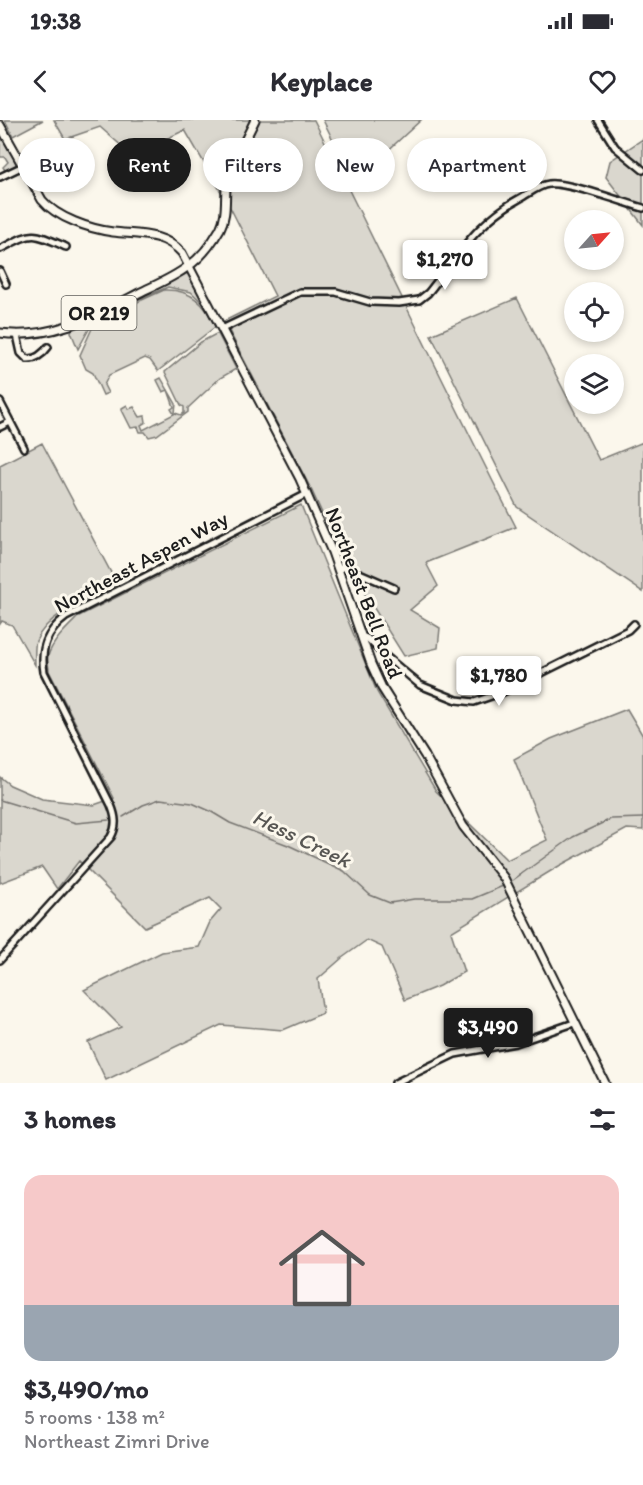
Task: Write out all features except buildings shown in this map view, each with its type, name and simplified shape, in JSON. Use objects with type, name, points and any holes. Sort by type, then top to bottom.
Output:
[{"type":"main road","name":"OR 219","points":[[0,333],[17,335],[46,333],[76,324],[189,266],[212,241],[222,224],[225,212],[225,183],[255,120]]},
{"type":"main road","name":"Northeast Bell Road","points":[[0,125],[42,200],[50,208],[66,217],[102,230],[146,234],[167,240],[182,253],[307,494],[337,566],[374,673],[431,766],[463,826],[496,866],[508,885],[604,1083]]},
{"type":"street","points":[[598,120],[615,147],[643,170]]},
{"type":"street","points":[[0,177],[18,168]]},
{"type":"street","points":[[222,329],[300,292],[336,292],[378,303],[407,303],[419,300],[428,293],[479,228],[507,205],[543,186],[554,184],[568,187],[643,208]]},
{"type":"street","points":[[0,249],[30,235],[42,236],[66,247]]},
{"type":"street","points":[[0,271],[6,284]]},
{"type":"street","points":[[17,335],[21,353],[27,359],[43,353],[48,347]]},
{"type":"street","points":[[0,402],[24,448]]},
{"type":"street","points":[[0,427],[10,422]]},
{"type":"street","name":"Northeast Aspen Way","points":[[0,960],[111,837],[116,825],[111,805],[44,672],[43,650],[49,634],[66,617],[307,494]]},
{"type":"street","points":[[337,566],[355,571],[394,588]]},
{"type":"street","points":[[361,636],[367,638],[420,685],[457,700],[474,702],[503,692],[629,629],[634,624]]},
{"type":"street","points":[[395,1083],[455,1054],[516,1043],[574,1023]]},
{"type":"shaded area","points":[[5,120],[43,120],[13,136]]},
{"type":"shaded area","points":[[54,120],[314,120],[323,138],[315,138],[315,192],[350,192],[516,527],[426,563],[438,586],[410,610],[440,628],[438,648],[404,656],[343,559],[311,489],[224,321],[275,296],[221,192],[303,192],[303,138],[203,138],[203,161],[185,130],[168,138],[113,138],[100,127],[64,138]]},
{"type":"shaded area","points":[[323,120],[421,120],[395,144],[395,138],[332,138]]},
{"type":"shaded area","points":[[0,133],[18,161],[18,166],[6,172],[3,167],[8,162],[5,157],[0,157]]},
{"type":"shaded area","points":[[643,139],[643,225],[606,177],[610,161]]},
{"type":"shaded area","points":[[188,273],[192,276],[206,306],[191,292],[168,287],[93,322],[78,349],[71,332],[72,329]]},
{"type":"shaded area","points":[[164,290],[182,292],[196,299],[207,311],[215,327],[158,371],[150,360],[145,358],[109,375],[104,385],[108,393],[103,395],[93,373],[86,369],[80,355],[94,324],[112,318],[120,310]]},
{"type":"shaded area","points":[[517,298],[564,391],[564,414],[576,414],[599,460],[643,442],[643,592],[517,507],[431,335]]},
{"type":"shaded area","points":[[218,334],[236,369],[220,378],[188,408],[188,412],[157,435],[149,437],[145,432],[140,432],[138,427],[131,428],[122,410],[127,405],[129,409],[134,407],[140,417],[145,416],[146,422],[141,425],[143,430],[174,414],[168,390],[176,404],[175,413],[181,415],[184,413],[184,407],[165,372],[201,342]]},
{"type":"shaded area","points":[[161,378],[168,390],[163,392],[157,380]]},
{"type":"shaded area","points":[[42,443],[117,584],[71,607],[50,622],[36,641],[35,665],[12,625],[2,621],[0,624],[0,465]]},
{"type":"shaded area","points":[[301,505],[377,692],[436,791],[507,860],[547,840],[514,759],[551,739],[627,709],[643,736],[643,830],[627,829],[559,866],[451,932],[464,972],[439,986],[405,1000],[382,947],[367,940],[318,979],[323,1013],[283,1030],[221,1025],[106,1080],[88,1042],[121,1027],[84,990],[162,952],[199,947],[210,922],[221,909],[210,898],[145,927],[79,861],[57,889],[42,867],[0,883],[0,777],[10,785],[42,799],[94,805],[114,798],[49,671],[48,656],[53,645],[79,616]]},
{"type":"waterway","name":"Hess Creek","points":[[123,817],[143,805],[160,799],[192,803],[230,823],[288,845],[344,871],[370,895],[390,903],[414,899],[472,899],[503,886]]},
{"type":"waterway","name":"Hess Creek","points":[[0,800],[76,823],[109,820]]},
{"type":"waterway","name":"Hess Creek","points":[[513,880],[573,837],[611,819],[643,818]]}]
